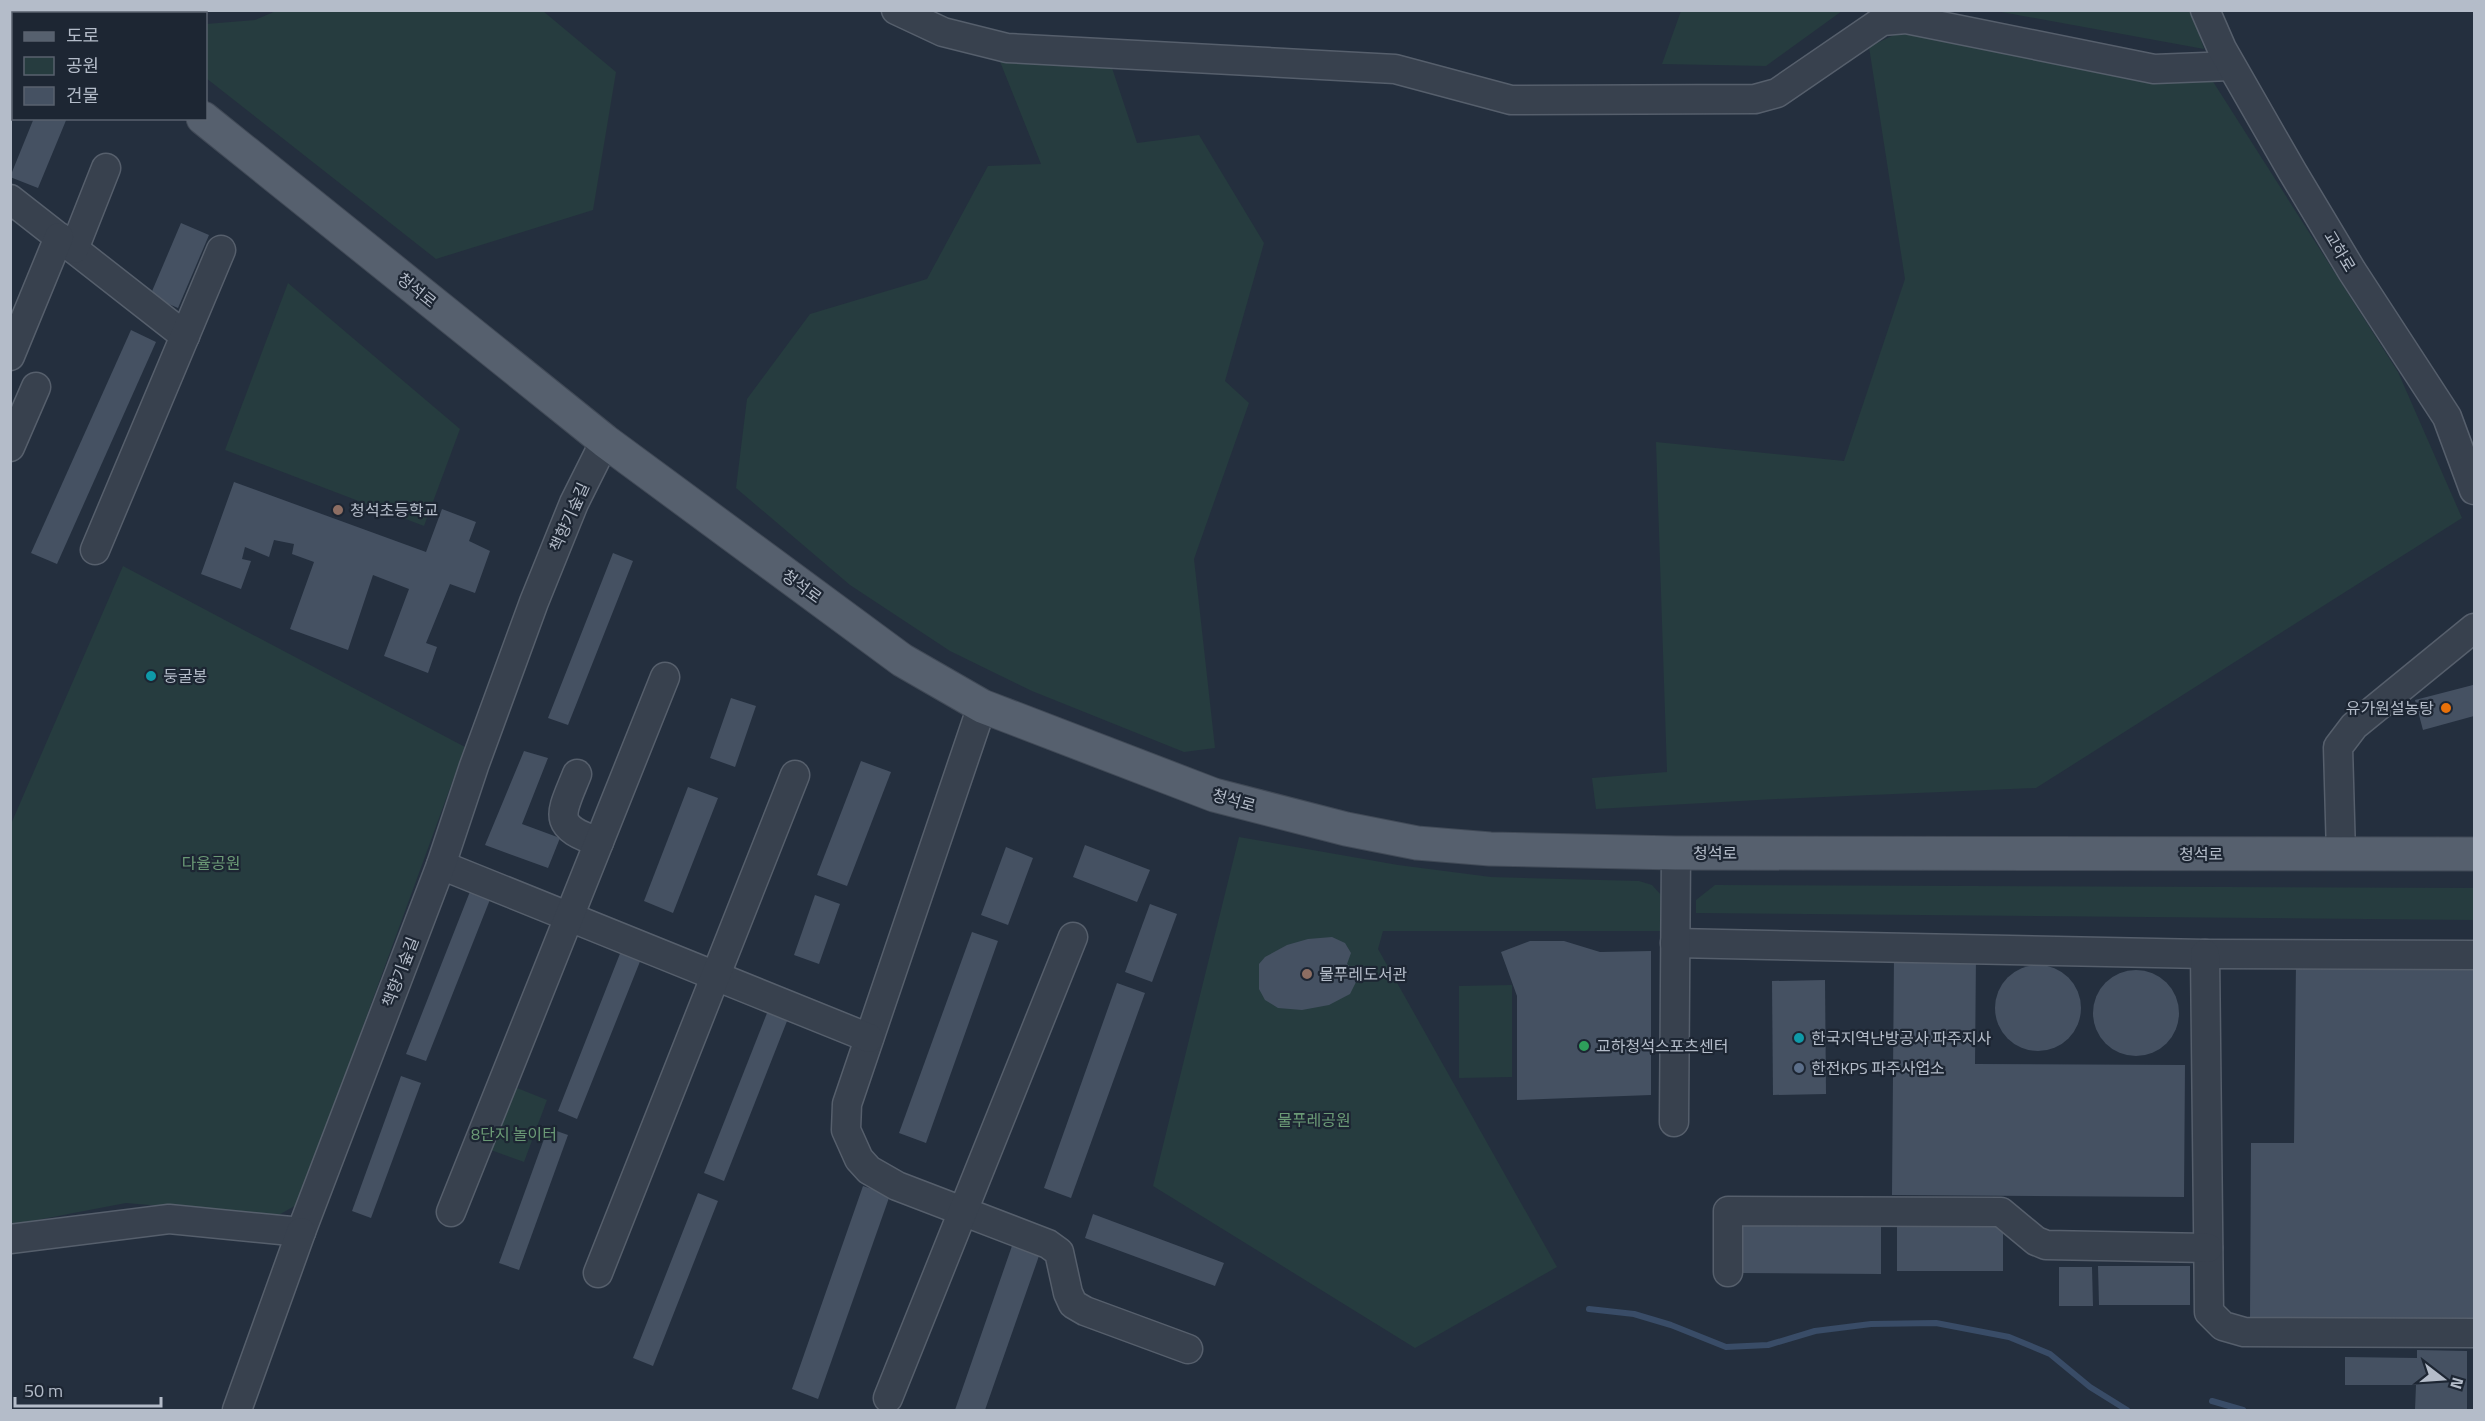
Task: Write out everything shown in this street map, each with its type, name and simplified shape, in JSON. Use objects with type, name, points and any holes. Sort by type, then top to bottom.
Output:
[{"type":"main road","name":"청석로","points":[[205,120],[605,441],[902,660],[982,706],[1214,795],[1346,829],[1417,843],[1490,849],[1676,853],[2475,854]]},
{"type":"street","points":[[896,10],[943,32],[1008,48],[1395,69],[1511,100],[1755,99],[1777,93],[1882,21],[1906,19],[2154,69],[2231,66]]},
{"type":"street","name":"교하로","points":[[2205,10],[2231,66],[2352,271],[2447,417],[2475,490]]},
{"type":"street","points":[[10,356],[106,168]]},
{"type":"street","points":[[10,199],[184,336]]},
{"type":"street","points":[[94,550],[221,250]]},
{"type":"street","points":[[10,447],[24,400]]},
{"type":"street","name":"책향기숲길","points":[[237,1410],[301,1232],[441,865],[474,766],[534,602],[574,503],[605,441]]},
{"type":"street","points":[[2341,854],[2338,747],[2354,726],[2475,627]]},
{"type":"street","points":[[452,1212],[665,677]]},
{"type":"street","points":[[982,706],[847,1104],[846,1130],[859,1159],[869,1170],[897,1186],[1048,1244],[1059,1252],[1068,1293],[1073,1304],[1188,1349]]},
{"type":"street","points":[[577,774],[562,812],[565,824],[577,835],[599,842]]},
{"type":"street","points":[[598,1273],[795,774]]},
{"type":"street","points":[[1674,1122],[1676,853]]},
{"type":"street","points":[[441,865],[869,1038]]},
{"type":"street","points":[[888,1398],[1073,937]]},
{"type":"street","points":[[1675,943],[2205,954],[2475,955]]},
{"type":"street","points":[[2205,954],[2209,1312],[2223,1326],[2244,1332],[2475,1333]]},
{"type":"street","points":[[1728,1272],[1728,1211],[2001,1212],[2036,1240],[2046,1245],[2208,1248]]},
{"type":"street","points":[[10,1239],[169,1219],[301,1232]]},
{"type":"green space","points":[[1681,10],[1842,11],[1766,66],[1662,64]]},
{"type":"green space","points":[[276,11],[543,11],[616,72],[593,210],[436,259],[207,79],[207,24],[255,20]]},
{"type":"green space","points":[[1996,11],[2192,11],[2204,49]]},
{"type":"green space","points":[[1902,31],[2212,80],[2398,372],[2462,518],[2036,788],[1596,809],[1592,778],[1667,772],[1656,442],[1844,461],[1905,279],[1869,47]]},
{"type":"green space","points":[[999,59],[1109,59],[1137,143],[1199,135],[1264,243],[1225,381],[1249,403],[1194,559],[1215,748],[1184,752],[1032,691],[950,651],[850,585],[736,488],[747,399],[810,314],[927,279],[988,166],[1041,164]]},
{"type":"green space","points":[[288,283],[460,429],[424,526],[225,450]]},
{"type":"green space","name":"다율공원","points":[[123,566],[465,747],[298,1204],[277,1216],[126,1203],[11,1225],[11,824]]},
{"type":"green space","name":"물푸레공원","points":[[1239,837],[1398,865],[1491,877],[1639,881],[1652,885],[1662,896],[1663,931],[1383,931],[1378,949],[1557,1267],[1415,1348],[1153,1186]]},
{"type":"green space","points":[[1715,885],[2474,888],[2474,920],[1696,913],[1696,900]]},
{"type":"green space","points":[[1512,985],[1512,1077],[1459,1078],[1459,986]]},
{"type":"green space","name":"8단지 놀이터","points":[[512,1086],[547,1100],[524,1162],[488,1149]]},
{"type":"building","points":[[33,120],[66,120],[38,188],[10,177]]},
{"type":"building","points":[[181,223],[209,235],[178,308],[150,296]]},
{"type":"building","points":[[131,330],[156,342],[57,564],[31,553]]},
{"type":"building","points":[[234,482],[426,552],[442,509],[476,522],[469,541],[490,551],[475,593],[450,584],[426,643],[437,647],[428,673],[384,656],[409,589],[373,575],[348,650],[290,629],[314,562],[292,554],[294,544],[274,540],[269,557],[245,547],[242,559],[251,561],[241,589],[201,574]]},
{"type":"building","points":[[613,553],[633,561],[568,725],[548,718]]},
{"type":"building","name":"유가원설농탕","points":[[2473,685],[2474,716],[2423,730],[2415,700]]},
{"type":"building","points":[[731,698],[756,706],[735,767],[710,758]]},
{"type":"building","points":[[524,751],[548,758],[522,824],[560,838],[548,868],[485,845]]},
{"type":"building","points":[[861,761],[891,772],[847,886],[817,875]]},
{"type":"building","points":[[688,787],[718,798],[673,913],[644,901]]},
{"type":"building","points":[[1085,845],[1150,870],[1137,902],[1073,877]]},
{"type":"building","points":[[1006,847],[1033,858],[1008,925],[981,915]]},
{"type":"building","points":[[471,889],[491,897],[426,1061],[406,1054]]},
{"type":"building","points":[[815,895],[840,904],[819,964],[794,955]]},
{"type":"building","points":[[1150,904],[1177,914],[1152,982],[1125,972]]},
{"type":"building","points":[[972,932],[998,941],[926,1143],[899,1133]]},
{"type":"building","name":"물푸레도서관","points":[[1332,937],[1345,943],[1351,953],[1347,964],[1354,970],[1356,982],[1350,994],[1329,1005],[1302,1010],[1278,1008],[1265,1000],[1259,989],[1259,964],[1265,957],[1287,945],[1308,939]]},
{"type":"building","name":"교하청석스포츠센터","points":[[1530,941],[1564,941],[1600,952],[1651,951],[1651,1095],[1517,1100],[1517,996],[1501,952]]},
{"type":"building","points":[[623,946],[643,954],[577,1119],[558,1111]]},
{"type":"building","points":[[1894,955],[1976,955],[1975,1064],[2185,1065],[2184,1197],[1892,1195]]},
{"type":"building","points":[[2296,962],[2474,963],[2474,1320],[2250,1319],[2251,1143],[2294,1143]]},
{"type":"building","points":[[2038,965],[2062,972],[2074,984],[2081,1008],[2074,1032],[2062,1044],[2038,1051],[2014,1044],[2002,1032],[1995,1008],[2002,984],[2014,972]]},
{"type":"building","points":[[2136,970],[2153,973],[2172,989],[2176,996],[2179,1013],[2176,1030],[2160,1049],[2153,1053],[2136,1056],[2119,1053],[2100,1037],[2096,1030],[2093,1013],[2096,996],[2112,977],[2119,973]]},
{"type":"building","name":"한국지역난방공사 파주지사","points":[[1825,980],[1826,1094],[1773,1095],[1772,981]]},
{"type":"building","points":[[1117,983],[1145,993],[1071,1198],[1044,1188]]},
{"type":"building","points":[[769,1008],[789,1016],[724,1181],[704,1173]]},
{"type":"building","points":[[401,1076],[421,1083],[371,1218],[352,1211]]},
{"type":"building","points":[[548,1128],[568,1135],[519,1270],[499,1263]]},
{"type":"building","points":[[863,1186],[890,1195],[818,1399],[792,1389]]},
{"type":"building","points":[[698,1193],[718,1201],[653,1366],[633,1358]]},
{"type":"building","points":[[1093,1214],[1224,1263],[1215,1286],[1085,1238]]},
{"type":"building","points":[[1741,1219],[1881,1220],[1881,1274],[1741,1273]]},
{"type":"building","points":[[1897,1220],[2003,1221],[2003,1271],[1897,1271]]},
{"type":"building","points":[[1013,1243],[1040,1253],[985,1410],[955,1410]]},
{"type":"building","points":[[2098,1266],[2190,1266],[2190,1305],[2099,1305]]},
{"type":"building","points":[[2059,1267],[2092,1267],[2093,1306],[2059,1306]]},
{"type":"building","points":[[2417,1350],[2467,1351],[2467,1410],[2415,1410],[2416,1385],[2345,1385],[2345,1357],[2417,1358]]},
{"type":"waterway","points":[[1589,1309],[1634,1314],[1671,1325],[1726,1347],[1768,1345],[1815,1331],[1871,1324],[1936,1323],[2009,1337],[2050,1354],[2090,1387],[2127,1410]]},
{"type":"waterway","points":[[2212,1401],[2243,1410]]},
{"type":"place","name":"청석초등학교","points":[[338,510]]},
{"type":"place","name":"둥굴봉","points":[[151,676]]},
{"type":"place","name":"유가원설농탕","points":[[2446,708]]},
{"type":"place","name":"물푸레도서관","points":[[1307,974]]},
{"type":"place","name":"한국지역난방공사 파주지사","points":[[1799,1038]]},
{"type":"place","name":"교하청석스포츠센터","points":[[1584,1046]]},
{"type":"place","name":"한전KPS 파주사업소","points":[[1799,1068]]}]
